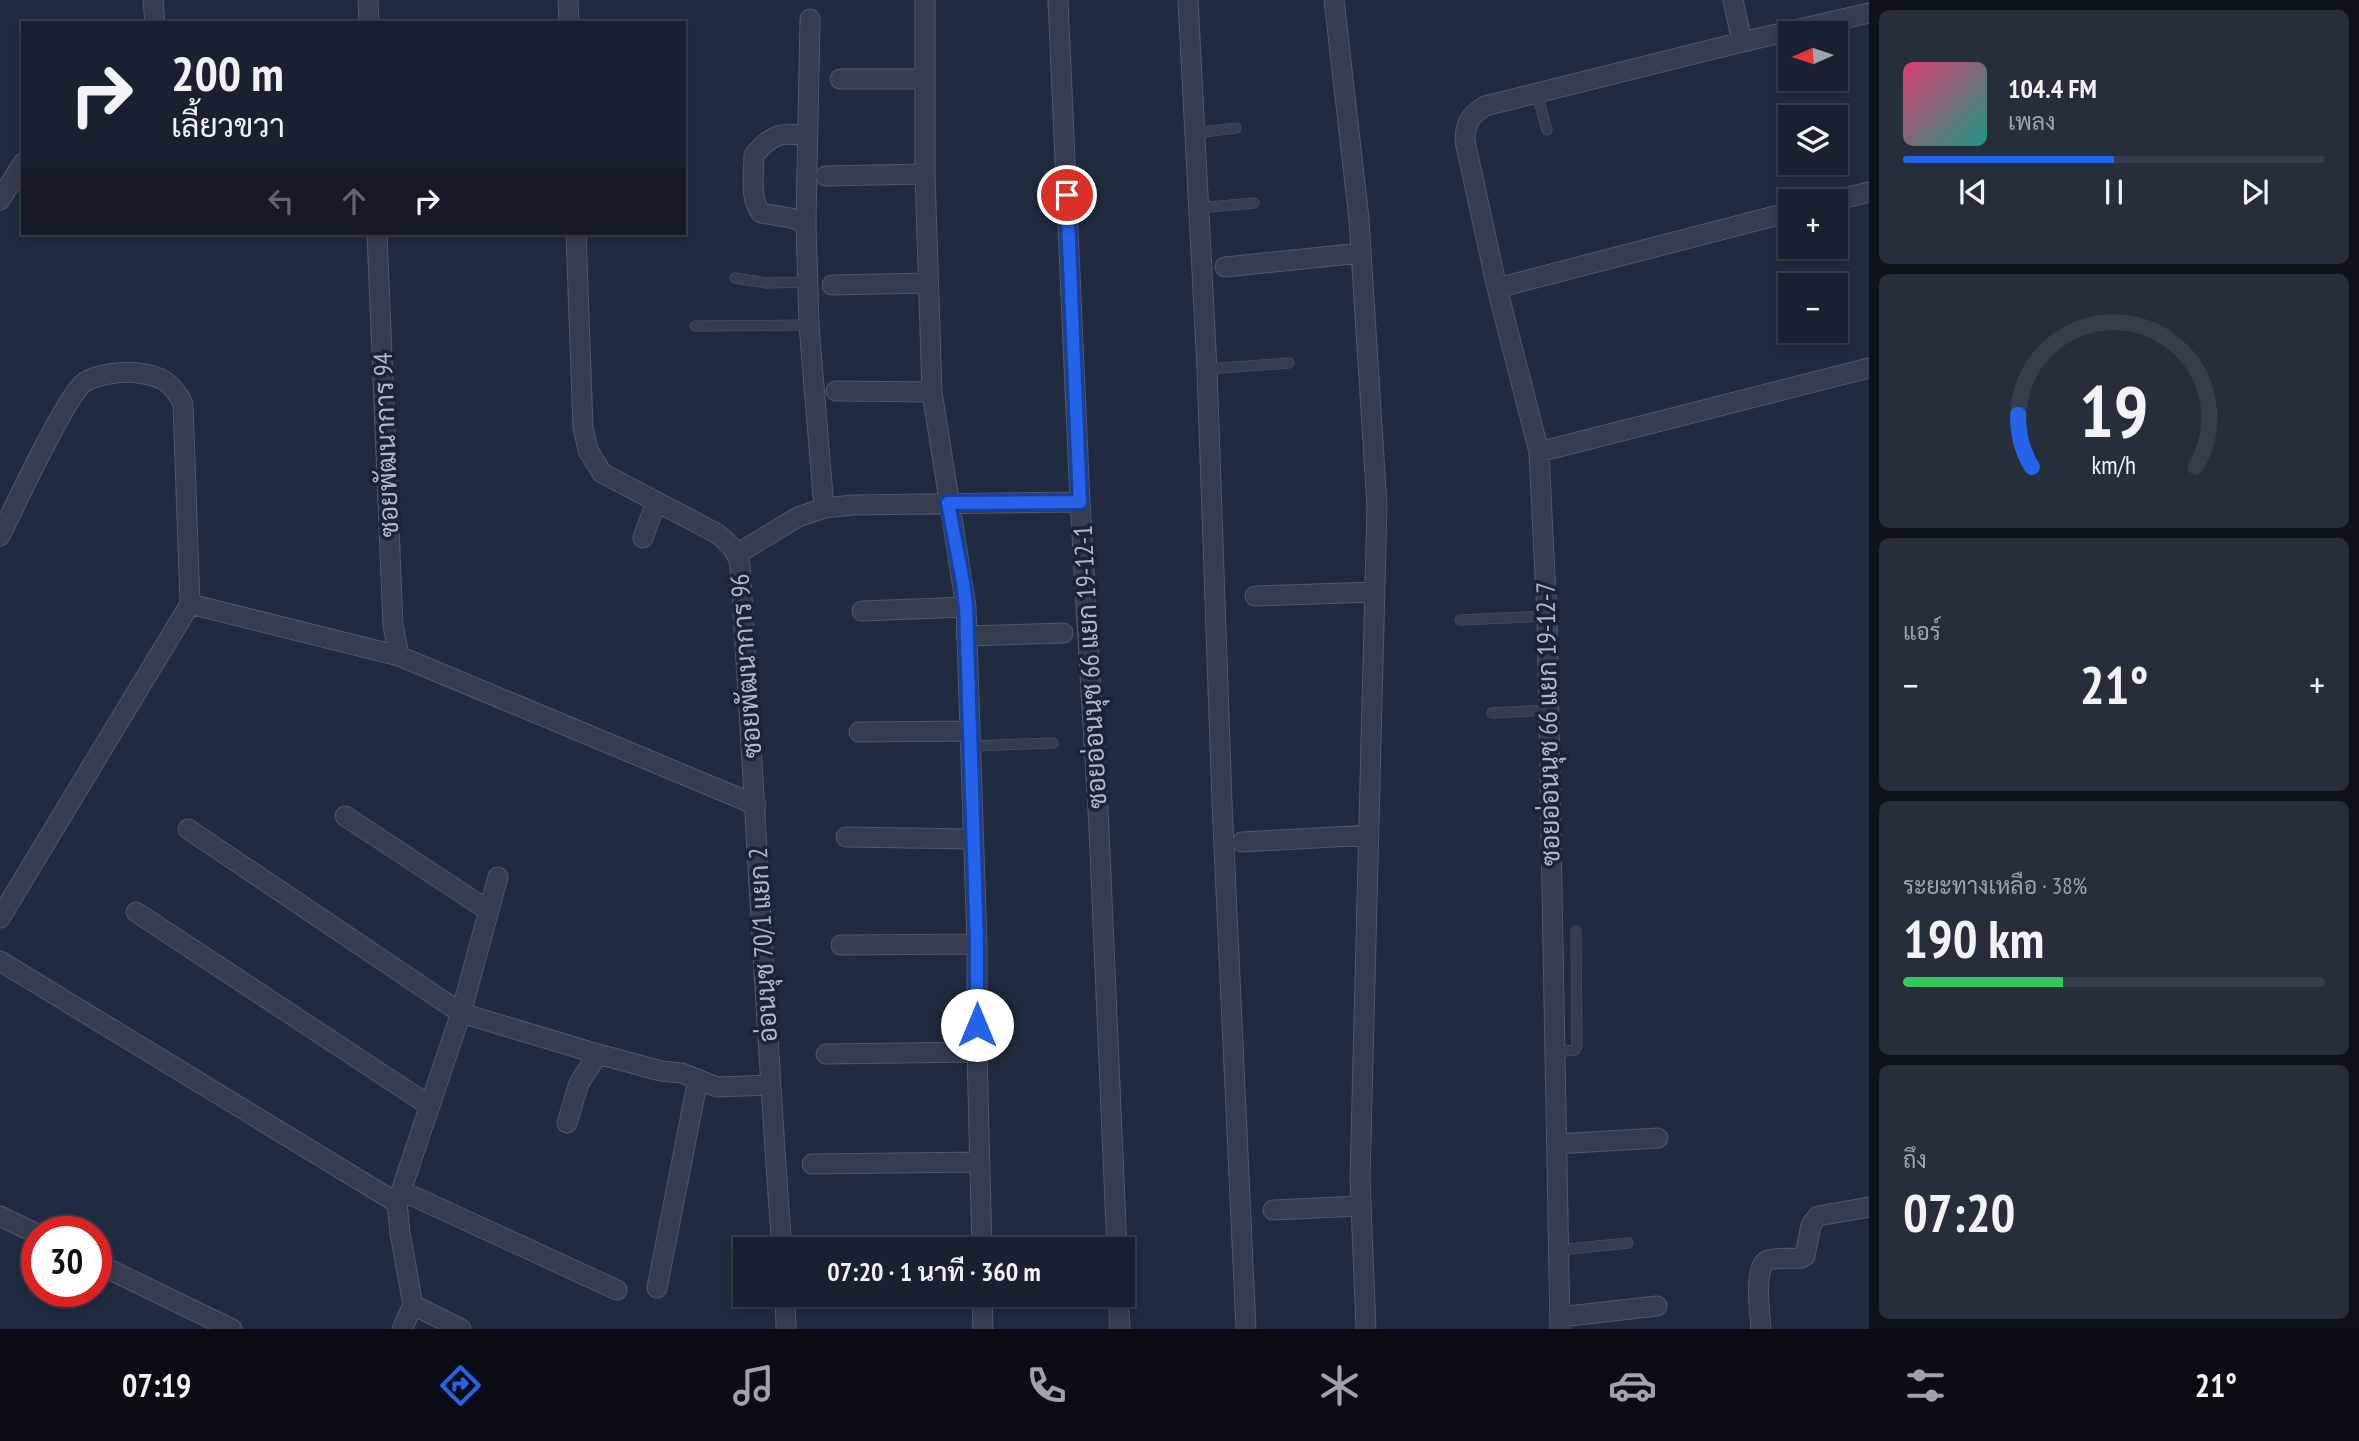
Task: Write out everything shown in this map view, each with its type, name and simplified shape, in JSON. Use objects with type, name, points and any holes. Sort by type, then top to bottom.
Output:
[{"type":"street","points":[[153,0],[155,21]]},
{"type":"street","points":[[368,0],[369,21]]},
{"type":"street","points":[[568,0],[569,21]]},
{"type":"street","points":[[925,0],[925,174],[932,392],[966,607],[977,944],[982,1237]]},
{"type":"street","name":"ซอยอ่อนนุช 66 แยก 19-12-1","points":[[1058,0],[1080,502],[1100,843],[1116,1237]]},
{"type":"street","points":[[1188,0],[1207,369],[1222,803],[1246,1329]]},
{"type":"street","points":[[1334,0],[1361,253],[1377,505],[1361,1206],[1366,1329]]},
{"type":"street","points":[[1733,0],[1742,41]]},
{"type":"street","points":[[1537,93],[1742,41],[1869,13]]},
{"type":"street","points":[[810,19],[806,223],[810,282],[809,325],[824,508]]},
{"type":"street","points":[[840,79],[925,79]]},
{"type":"street","name":"ซอยอ่อนนุช 66 แยก 19-12-7","points":[[1537,93],[1485,106],[1472,114],[1465,127],[1465,141],[1497,288],[1539,452],[1547,616],[1560,1323]]},
{"type":"street","points":[[806,223],[761,213],[756,205],[754,155],[768,140],[777,135],[808,136]]},
{"type":"street","points":[[0,200],[21,166]]},
{"type":"street","points":[[825,176],[925,174]]},
{"type":"street","points":[[1848,197],[1869,192]]},
{"type":"street","points":[[1497,288],[1778,215]]},
{"type":"street","name":"ซอยพัฒนาการ 94","points":[[377,235],[393,625],[399,656]]},
{"type":"street","name":"ซอยพัฒนาการ 96","points":[[576,235],[583,428],[588,450],[602,473],[716,533],[730,543],[737,554],[740,565],[756,805]]},
{"type":"street","points":[[1225,267],[1361,253]]},
{"type":"street","points":[[832,285],[928,283]]},
{"type":"street","points":[[1539,452],[1869,368]]},
{"type":"street","points":[[0,536],[68,404],[85,382],[122,371],[155,375],[174,386],[183,404],[190,604],[0,918]]},
{"type":"street","points":[[836,391],[932,392]]},
{"type":"street","points":[[643,538],[656,502]]},
{"type":"street","points":[[737,554],[798,517],[824,508],[1080,502]]},
{"type":"street","points":[[1255,596],[1375,592]]},
{"type":"street","points":[[190,604],[399,656],[756,805]]},
{"type":"street","points":[[862,611],[966,607]]},
{"type":"street","points":[[967,636],[1063,633]]},
{"type":"street","points":[[859,733],[970,739]]},
{"type":"street","name":"อ่อนนุช 70/1 แยก 2","points":[[756,805],[770,1085],[781,1237]]},
{"type":"street","points":[[345,816],[489,911]]},
{"type":"street","points":[[188,829],[461,1013],[598,1054],[661,1071],[682,1073],[717,1087],[770,1085]]},
{"type":"street","points":[[1242,842],[1369,835]]},
{"type":"street","points":[[846,837],[972,839]]},
{"type":"street","points":[[402,1329],[413,1305],[400,1233],[400,1197],[461,1013],[498,877]]},
{"type":"street","points":[[136,912],[430,1106]]},
{"type":"street","points":[[841,945],[977,944]]},
{"type":"street","points":[[0,961],[400,1197],[617,1290]]},
{"type":"street","points":[[826,1054],[977,1052]]},
{"type":"street","points":[[567,1123],[579,1083],[598,1054]]},
{"type":"street","points":[[657,1288],[698,1079]]},
{"type":"street","points":[[1557,1144],[1658,1138]]},
{"type":"street","points":[[812,1164],[980,1161]]},
{"type":"street","points":[[1273,1210],[1361,1206]]},
{"type":"street","points":[[1761,1329],[1759,1274],[1762,1264],[1768,1260],[1801,1258],[1805,1255],[1811,1225],[1818,1216],[1869,1207]]},
{"type":"street","points":[[0,1216],[21,1226]]},
{"type":"street","points":[[112,1271],[232,1329]]},
{"type":"street","points":[[413,1305],[461,1329]]},
{"type":"street","points":[[1560,1323],[1657,1306]]},
{"type":"street","points":[[785,1307],[786,1329]]},
{"type":"street","points":[[982,1307],[983,1329]]},
{"type":"street","points":[[1119,1307],[1120,1329]]},
{"type":"lane","points":[[1537,93],[1547,130]]},
{"type":"lane","points":[[1195,133],[1236,128]]},
{"type":"lane","points":[[1198,208],[1254,203]]},
{"type":"lane","points":[[734,278],[766,283],[810,282]]},
{"type":"lane","points":[[695,326],[809,325]]},
{"type":"lane","points":[[1207,369],[1289,363]]},
{"type":"lane","points":[[1460,620],[1547,616]]},
{"type":"lane","points":[[1492,713],[1547,710]]},
{"type":"lane","points":[[970,739],[1053,743]]},
{"type":"lane","points":[[1555,1052],[1571,1052],[1577,1046],[1576,931]]},
{"type":"lane","points":[[1559,1250],[1628,1243]]},
{"type":"route","points":[[977,1025],[977,944],[966,607],[948,503],[1080,502],[1067,195]]}]
